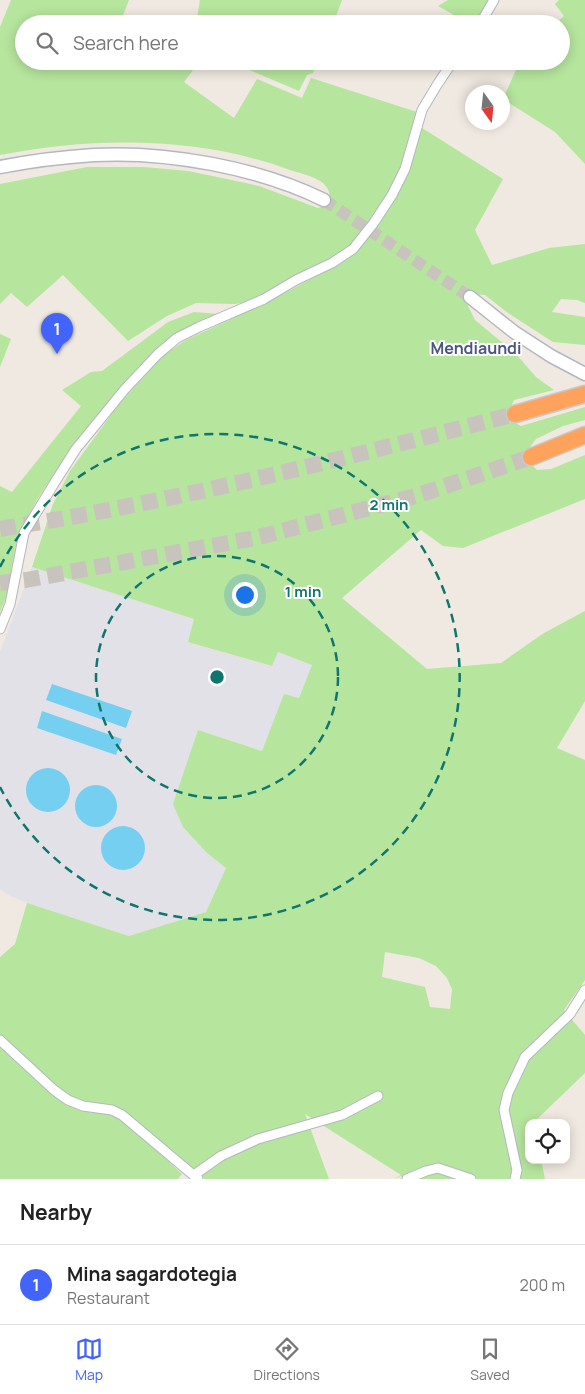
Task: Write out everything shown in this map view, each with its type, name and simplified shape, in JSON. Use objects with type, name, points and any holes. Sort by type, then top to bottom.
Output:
[{"type":"highway","points":[[514,414],[585,394]]},
{"type":"highway","points":[[531,457],[585,435]]},
{"type":"main road","points":[[0,167],[58,158],[96,155],[167,158],[201,162],[286,183],[324,200]]},
{"type":"main road","points":[[470,297],[514,332],[551,356],[585,374]]},
{"type":"street","points":[[485,15],[494,0]]},
{"type":"street","points":[[0,629],[10,604],[24,533],[76,449],[125,389],[158,354],[177,338],[264,299],[296,280],[332,263],[353,249],[374,224],[392,195],[404,169],[422,110],[447,70]]},
{"type":"street","points":[[516,1179],[516,1170],[504,1110],[508,1093],[525,1057],[570,1014],[585,990]]},
{"type":"street","points":[[0,1040],[54,1090],[68,1100],[83,1106],[112,1110],[122,1115],[196,1177],[221,1156],[258,1139],[342,1114],[378,1096]]},
{"type":"street","points":[[407,1179],[438,1168],[471,1179]]},
{"type":"shaded area","points":[[32,567],[195,619],[188,642],[271,666],[278,652],[312,665],[299,698],[284,695],[263,751],[198,730],[207,853],[226,868],[206,912],[129,936],[27,903],[8,895],[0,889],[0,652]]},
{"type":"green space","points":[[11,0],[129,0],[123,15],[15,15],[15,70],[193,70],[184,82],[234,118],[257,79],[302,98],[311,78],[417,112],[402,166],[389,193],[370,223],[354,243],[340,254],[247,302],[235,304],[196,303],[167,316],[128,341],[63,275],[27,307],[11,293],[0,304],[0,184],[87,167],[144,167],[188,171],[259,186],[318,208],[330,204],[327,187],[317,179],[252,158],[217,150],[181,145],[109,143],[72,145],[0,155],[0,27]]},
{"type":"green space","points":[[200,0],[342,0],[336,15],[198,15]]},
{"type":"green space","points":[[448,0],[489,0],[480,15],[454,15],[438,6]]},
{"type":"green space","points":[[559,0],[585,0],[585,164],[555,132],[510,103],[509,85],[516,70],[570,70],[570,15],[563,15],[555,4]]},
{"type":"green space","points":[[249,70],[314,70],[313,73],[307,75],[299,91]]},
{"type":"green space","points":[[422,128],[503,179],[475,230],[492,265],[549,248],[585,244],[585,303],[577,300],[561,299],[552,312],[585,317],[585,345],[553,342],[508,313],[485,295],[472,294],[468,306],[475,320],[516,354],[536,377],[554,390],[514,400],[510,409],[512,421],[521,426],[585,407],[585,420],[563,426],[536,439],[527,451],[530,463],[537,470],[551,469],[585,455],[585,499],[463,548],[443,546],[421,530],[342,598],[427,669],[501,663],[544,633],[585,611],[585,701],[557,748],[585,760],[585,980],[564,1010],[585,1035],[585,1073],[537,1119],[525,1119],[525,1164],[542,1164],[545,1179],[403,1179],[401,1176],[393,1179],[401,1175],[305,1114],[329,1179],[205,1179],[131,1118],[69,1097],[0,1036],[0,957],[15,944],[27,903],[129,936],[206,912],[226,868],[207,853],[183,827],[173,804],[198,730],[262,751],[284,694],[299,698],[312,665],[278,652],[272,666],[188,642],[194,619],[32,567],[53,504],[70,471],[119,404],[165,354],[186,340],[268,302],[335,266],[401,185],[413,157]],"holes":[[[385,952],[419,958],[436,966],[447,978],[452,989],[450,1009],[430,1007],[425,987],[382,977]]]},
{"type":"green space","points":[[194,312],[220,314],[177,333],[154,351],[115,396],[58,468],[38,498],[18,535],[6,598],[0,612],[0,486],[12,492],[81,406],[62,390],[91,372],[102,371],[168,322]]},
{"type":"green space","points":[[0,334],[11,339],[0,367]]},
{"type":"green space","points":[[0,1046],[63,1103],[84,1110],[114,1116],[132,1127],[182,1174],[178,1179],[0,1179]]},
{"type":"water","points":[[52,684],[132,711],[126,728],[46,700]]},
{"type":"water","points":[[42,711],[122,739],[116,755],[37,728]]},
{"type":"water","points":[[52,768],[64,774],[69,781],[69,799],[64,806],[57,811],[44,812],[36,809],[29,802],[26,786],[29,778],[36,771]]},
{"type":"water","points":[[100,785],[108,788],[114,794],[117,806],[114,818],[108,824],[92,827],[84,824],[78,818],[75,802],[78,794],[84,788]]},
{"type":"water","points":[[119,826],[127,826],[139,832],[145,848],[139,864],[127,870],[119,870],[107,864],[101,852],[101,844],[107,832]]},
{"type":"tunnel","points":[[324,200],[470,297]]},
{"type":"tunnel","points":[[0,529],[202,491],[359,454],[515,414]]},
{"type":"tunnel","points":[[0,583],[26,580],[255,538],[419,495],[531,457]]},
{"type":"place","name":"Mina sagardotegia","points":[[57,354]]},
{"type":"district","name":"Mendiaundi","points":[[476,348]]}]
